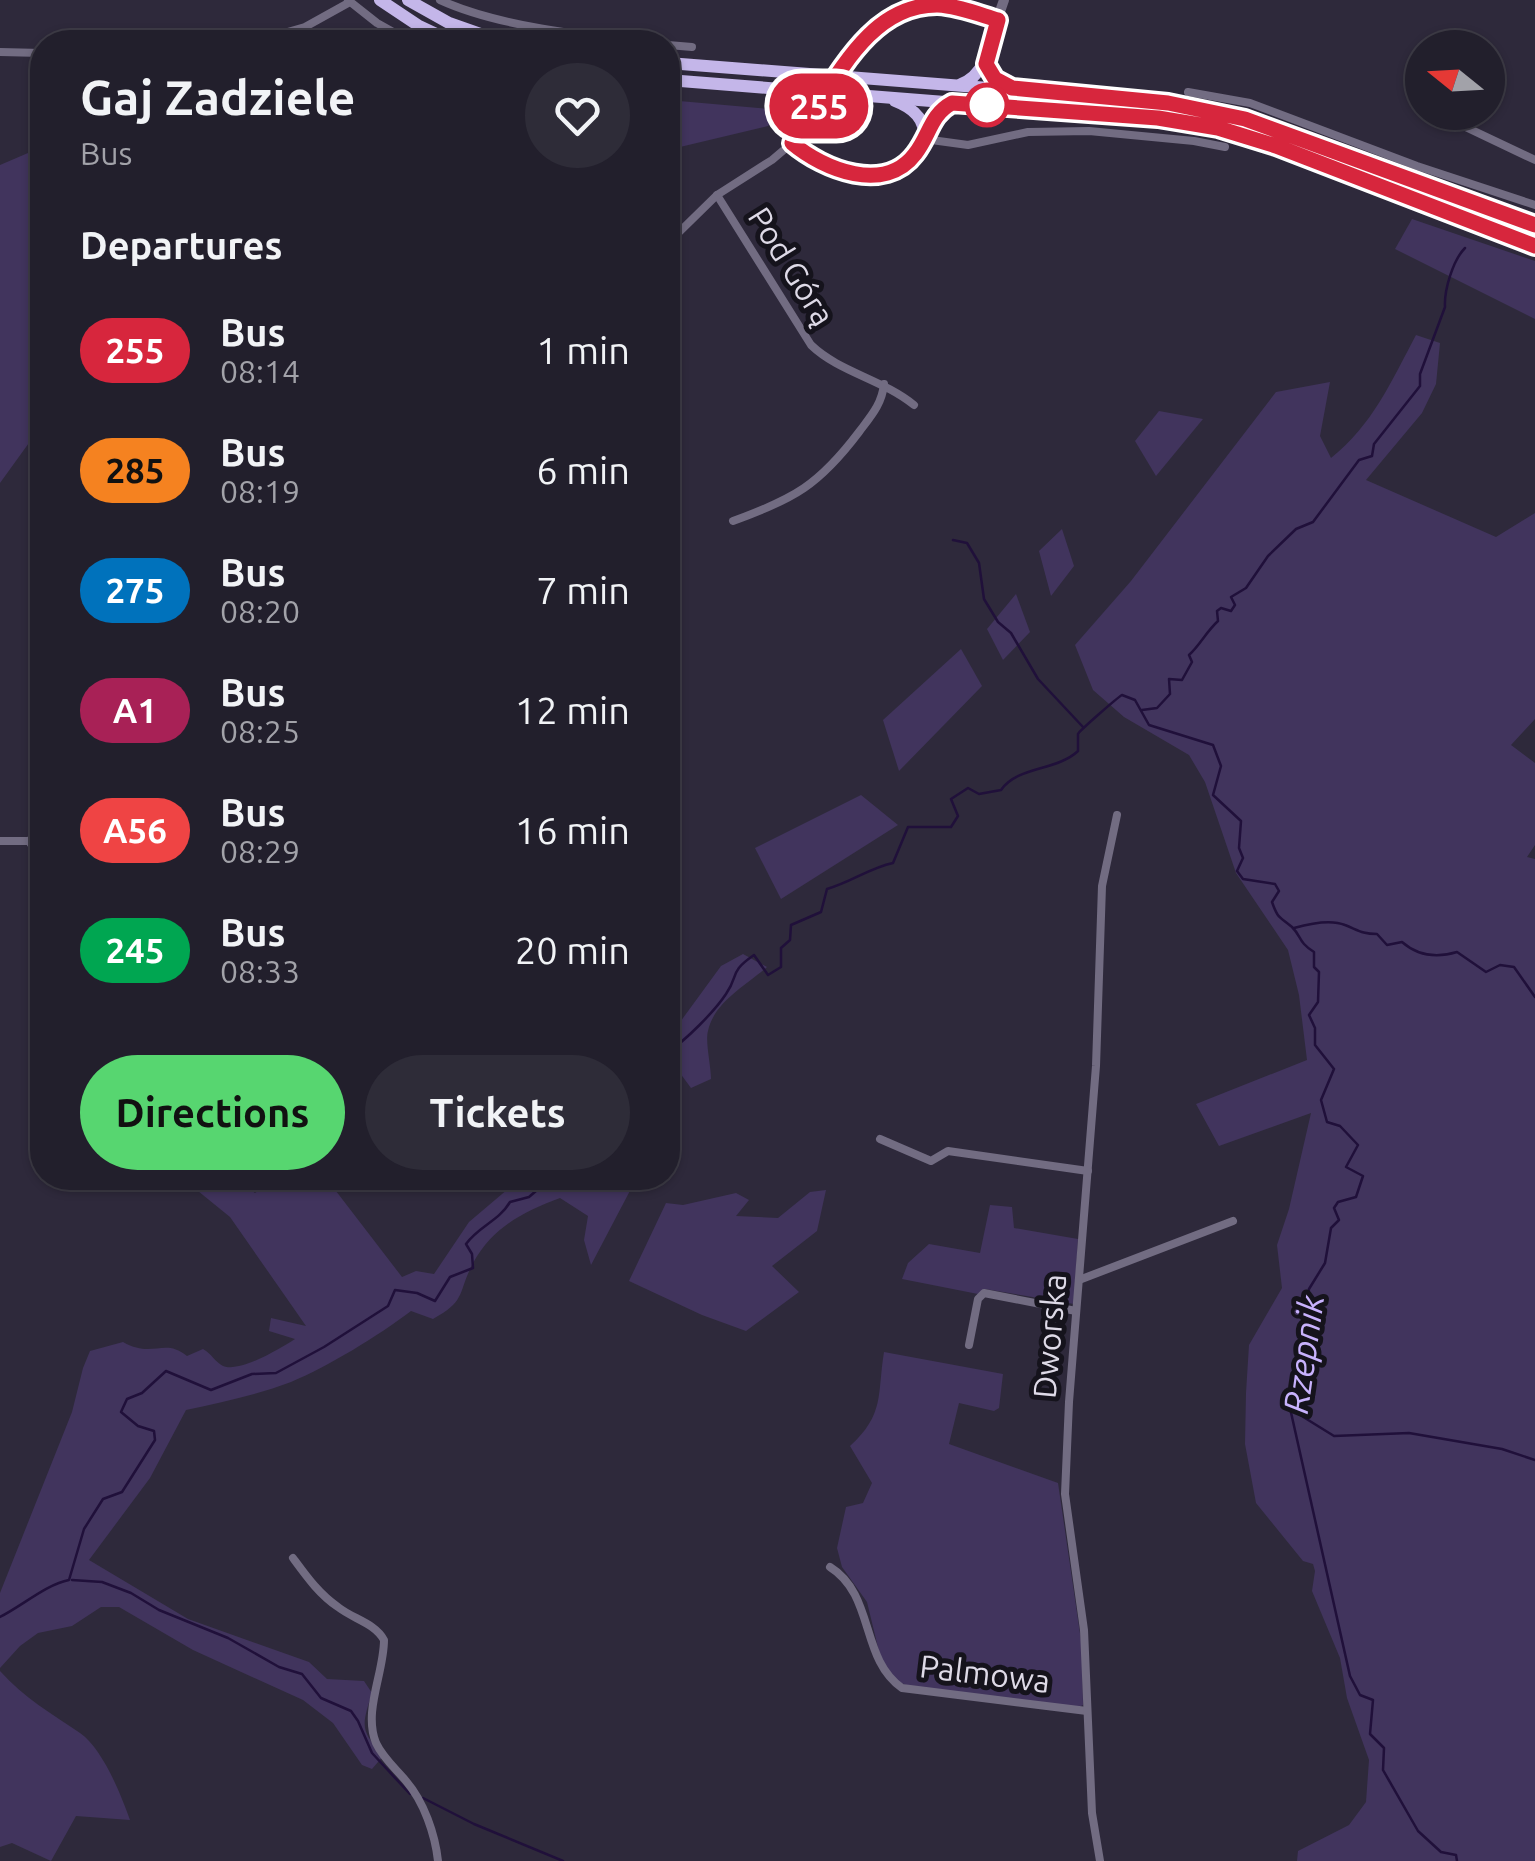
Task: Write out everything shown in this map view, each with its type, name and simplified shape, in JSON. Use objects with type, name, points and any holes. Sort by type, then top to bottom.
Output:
[{"type":"highway","points":[[380,0],[428,30]]},
{"type":"highway","points":[[408,0],[469,30]]},
{"type":"highway","points":[[954,86],[973,79],[998,20]]},
{"type":"highway","points":[[986,56],[988,70],[995,79],[1020,91]]},
{"type":"highway","points":[[680,64],[1168,103],[1245,119],[1535,225]]},
{"type":"highway","points":[[680,81],[1158,118],[1218,128],[1276,146],[1535,246]]},
{"type":"highway","points":[[885,98],[916,113],[924,127],[924,139]]},
{"type":"highway","points":[[924,139],[934,116],[952,103]]},
{"type":"street","points":[[440,0],[475,12],[562,30]]},
{"type":"street","points":[[680,231],[716,194],[792,143],[874,30],[898,14],[936,5],[998,20],[1004,0]]},
{"type":"street","points":[[294,30],[349,1],[390,30]]},
{"type":"street","points":[[417,30],[419,26]]},
{"type":"street","points":[[680,46],[692,47]]},
{"type":"street","points":[[0,52],[30,53]]},
{"type":"street","points":[[1188,92],[1250,102],[1417,166],[1535,205]]},
{"type":"street","points":[[1472,130],[1535,160]]},
{"type":"street","points":[[792,143],[824,163],[874,176],[904,164],[924,139],[976,145],[1028,132],[1089,131],[1194,141],[1225,148]]},
{"type":"street","name":"Pod Górą","points":[[716,194],[811,345],[823,357],[884,384],[914,405]]},
{"type":"street","points":[[733,521],[784,502],[820,478],[878,406],[884,384]]},
{"type":"street","name":"Dworska","points":[[1100,1861],[1092,1813],[1084,1630],[1065,1494],[1088,1171],[1102,886],[1117,815]]},
{"type":"street","points":[[0,841],[29,841]]},
{"type":"street","points":[[880,1139],[932,1161],[948,1151],[1088,1171]]},
{"type":"street","points":[[1079,1280],[1234,1221]]},
{"type":"street","points":[[969,1345],[978,1299],[984,1293],[1076,1311]]},
{"type":"street","points":[[294,1558],[317,1590],[340,1609],[379,1631],[384,1640],[373,1722],[376,1743],[416,1798],[436,1842],[438,1861]]},
{"type":"street","name":"Palmowa","points":[[830,1567],[840,1573],[858,1599],[886,1677],[902,1688],[1087,1711]]},
{"type":"shaded area","points":[[680,101],[780,110],[768,126],[680,147]]},
{"type":"shaded area","points":[[30,152],[30,441],[0,483],[0,165]]},
{"type":"shaded area","points":[[1412,219],[1535,261],[1535,319],[1395,249]]},
{"type":"shaded area","points":[[1416,335],[1440,343],[1436,384],[1422,413],[1366,480],[1496,537],[1535,513],[1535,719],[1511,745],[1535,763],[1535,845],[1527,857],[1535,859],[1535,1861],[1297,1861],[1298,1851],[1349,1825],[1366,1802],[1369,1760],[1347,1698],[1340,1658],[1312,1591],[1313,1564],[1303,1561],[1256,1503],[1245,1444],[1249,1345],[1282,1288],[1277,1245],[1311,1113],[1219,1146],[1196,1104],[1307,1060],[1299,995],[1288,950],[1236,873],[1205,782],[1189,755],[1124,717],[1093,690],[1075,645],[1131,581],[1276,392],[1330,382],[1320,436],[1331,458],[1370,417]]},
{"type":"shaded area","points":[[1159,411],[1203,419],[1156,476],[1135,441]]},
{"type":"shaded area","points":[[1062,529],[1074,566],[1051,596],[1039,551]]},
{"type":"shaded area","points":[[1016,594],[1030,632],[1003,660],[987,629]]},
{"type":"shaded area","points":[[961,649],[982,686],[899,771],[883,720]]},
{"type":"shaded area","points":[[861,795],[898,825],[781,899],[755,848]]},
{"type":"shaded area","points":[[743,954],[767,967],[717,1011],[707,1035],[711,1079],[691,1088],[680,1073],[680,1022],[721,966]]},
{"type":"shaded area","points":[[197,1190],[335,1190],[402,1277],[416,1271],[434,1274],[469,1222],[507,1190],[630,1190],[591,1265],[584,1240],[588,1216],[560,1198],[521,1215],[500,1230],[473,1263],[460,1296],[433,1319],[411,1311],[353,1350],[291,1382],[186,1410],[150,1478],[89,1560],[188,1619],[309,1662],[327,1679],[364,1681],[372,1693],[365,1727],[370,1740],[384,1755],[372,1769],[362,1765],[333,1723],[303,1700],[193,1650],[119,1607],[101,1607],[72,1626],[38,1633],[0,1668],[0,1593],[72,1412],[90,1351],[123,1342],[142,1349],[172,1348],[187,1356],[203,1349],[223,1366],[239,1366],[295,1339],[269,1331],[271,1318],[306,1326],[230,1217]]},
{"type":"shaded area","points":[[826,1190],[817,1231],[772,1266],[799,1292],[746,1331],[629,1281],[666,1203],[683,1205],[736,1193],[749,1200],[736,1216],[778,1218],[810,1192]]},
{"type":"shaded area","points":[[990,1205],[1012,1207],[1014,1228],[1078,1239],[1074,1304],[985,1289],[978,1294],[902,1279],[908,1263],[929,1244],[980,1253]]},
{"type":"shaded area","points":[[884,1352],[1003,1374],[999,1408],[994,1411],[959,1403],[949,1444],[1058,1483],[1082,1647],[1083,1705],[909,1686],[896,1681],[883,1668],[867,1602],[842,1567],[837,1548],[846,1507],[863,1503],[872,1483],[850,1446],[874,1414]]},
{"type":"shaded area","points":[[0,1671],[28,1697],[88,1740],[110,1773],[130,1820],[76,1816],[51,1861],[12,1843],[0,1847]]},
{"type":"waterway","points":[[1142,710],[1157,708],[1170,694],[1169,679],[1182,680],[1192,662],[1189,655],[1218,621],[1217,611],[1231,611],[1235,605],[1231,597],[1246,588],[1268,556],[1296,529],[1313,522],[1359,460],[1372,456],[1374,444],[1420,386],[1420,374],[1445,307],[1450,276],[1465,248]]},
{"type":"waterway","points":[[953,540],[967,543],[979,563],[984,599],[998,622],[1011,633],[1038,679],[1083,727]]},
{"type":"waterway","name":"Rzepnik","points":[[680,1042],[714,1009],[737,970],[754,955],[768,975],[781,967],[781,948],[790,940],[791,925],[821,912],[827,889],[893,863],[908,827],[951,827],[958,816],[951,799],[968,788],[979,794],[1001,790],[1027,772],[1069,757],[1078,751],[1078,734],[1122,695],[1135,700],[1149,725],[1213,745],[1221,766],[1213,795],[1241,821],[1239,848],[1243,858],[1237,871],[1243,879],[1275,884],[1279,891],[1272,902],[1276,912],[1314,952],[1314,967],[1319,972],[1318,1002],[1309,1015],[1315,1028],[1315,1045],[1334,1069],[1321,1100],[1327,1122],[1340,1126],[1358,1145],[1346,1167],[1363,1176],[1356,1197],[1338,1202],[1334,1208],[1339,1220],[1331,1228],[1325,1263],[1309,1289],[1304,1327],[1308,1351],[1294,1381],[1290,1408],[1350,1676],[1360,1695],[1373,1700],[1370,1734],[1384,1748],[1383,1770],[1418,1831],[1441,1852],[1456,1855],[1457,1861]]},
{"type":"waterway","points":[[1294,928],[1339,923],[1377,934],[1387,945],[1402,942],[1428,954],[1457,952],[1486,972],[1500,965],[1514,967],[1535,997]]},
{"type":"waterway","name":"Rzepnik","points":[[0,1617],[69,1580],[84,1529],[103,1499],[122,1492],[155,1440],[154,1431],[138,1426],[121,1412],[127,1399],[142,1393],[166,1371],[211,1390],[252,1374],[276,1373],[388,1306],[395,1290],[435,1301],[450,1277],[473,1268],[466,1244],[471,1238],[510,1202],[529,1197],[537,1190]]},
{"type":"waterway","points":[[1292,1410],[1334,1436],[1409,1433],[1502,1449],[1535,1460]]},
{"type":"waterway","points":[[72,1580],[102,1582],[131,1593],[159,1610],[228,1638],[279,1667],[302,1674],[321,1698],[351,1711],[372,1753],[410,1794]]},
{"type":"waterway","points":[[423,1798],[563,1861]]},
{"type":"bus line","name":"255","points":[[1535,225],[1245,119],[1168,103],[1020,91],[995,79],[986,64],[998,20],[946,6],[908,10],[874,30],[792,143],[824,163],[874,176],[892,172],[909,161],[922,144],[934,116],[952,103],[1174,120],[1218,128],[1276,146],[1535,246]]}]
